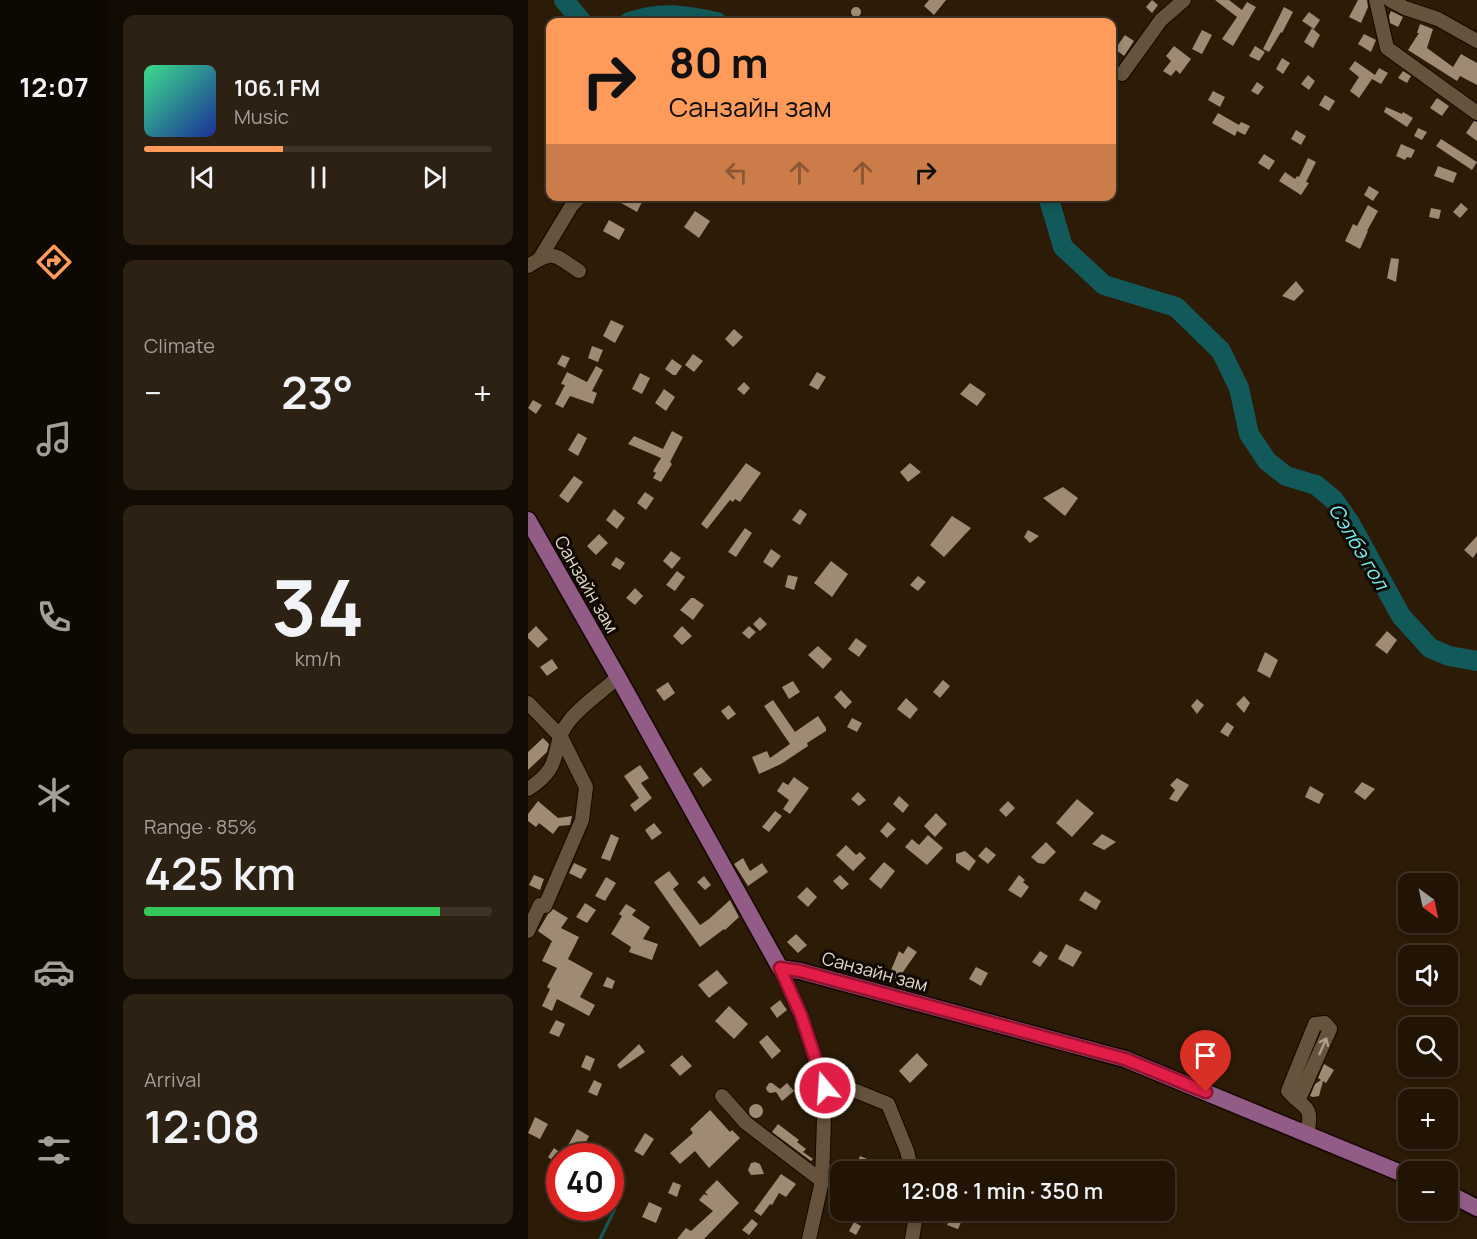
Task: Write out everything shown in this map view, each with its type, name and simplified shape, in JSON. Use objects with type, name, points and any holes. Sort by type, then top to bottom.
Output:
[{"type":"main road","name":"Санзайн зам","points":[[528,520],[780,968],[800,971],[1125,1059],[1398,1172]]},
{"type":"main road","points":[[1458,1198],[1477,1208]]},
{"type":"street","points":[[1122,74],[1161,20],[1184,0]]},
{"type":"street","points":[[1376,0],[1387,48],[1425,78],[1477,113]]},
{"type":"street","points":[[1390,0],[1405,8],[1438,19],[1477,41]]},
{"type":"street","points":[[540,258],[576,201]]},
{"type":"street","points":[[528,266],[540,258],[554,255],[579,271]]},
{"type":"street","points":[[528,789],[542,780],[550,771],[569,721],[618,677]]},
{"type":"street","points":[[528,703],[561,737],[586,787],[582,820],[545,906],[540,905],[528,931]]},
{"type":"street","points":[[780,968],[801,1015],[825,1088],[822,1181],[809,1239]]},
{"type":"street","points":[[1299,1099],[1330,1029],[1325,1023],[1315,1024],[1289,1087],[1290,1094],[1299,1099],[1308,1110],[1311,1119],[1307,1134]]},
{"type":"street","points":[[825,1088],[846,1087],[888,1104],[908,1151],[910,1161]]},
{"type":"street","points":[[722,1096],[747,1123],[822,1181]]},
{"type":"street","points":[[912,1239],[914,1221]]},
{"type":"building","points":[[929,0],[946,0],[934,15],[924,6]]},
{"type":"building","points":[[1152,0],[1158,5],[1152,13],[1146,7]]},
{"type":"building","points":[[1215,0],[1229,0],[1242,10],[1247,2],[1256,7],[1233,46],[1222,39],[1237,17]]},
{"type":"building","points":[[1358,0],[1367,0],[1368,7],[1361,23],[1349,17]]},
{"type":"building","points":[[856,7],[860,8],[860,16],[856,17],[852,16],[851,12],[852,8]]},
{"type":"building","points":[[1284,7],[1293,12],[1269,52],[1263,49]]},
{"type":"building","points":[[1391,11],[1403,17],[1398,27],[1390,23]]},
{"type":"building","points":[[1309,12],[1320,20],[1314,29],[1302,21]]},
{"type":"building","points":[[1420,24],[1433,29],[1427,48],[1453,67],[1461,54],[1477,63],[1477,85],[1460,76],[1457,81],[1408,50],[1419,33],[1417,33]]},
{"type":"building","points":[[1312,28],[1320,35],[1313,48],[1304,42]]},
{"type":"building","points":[[1202,30],[1212,35],[1202,54],[1192,49]]},
{"type":"building","points":[[1364,34],[1376,40],[1371,52],[1358,44]]},
{"type":"building","points":[[1125,35],[1134,41],[1124,56],[1116,48]]},
{"type":"building","points":[[1174,46],[1191,59],[1180,74],[1176,70],[1171,76],[1163,71],[1171,61],[1166,56]]},
{"type":"building","points":[[1255,46],[1265,52],[1259,61],[1249,56]]},
{"type":"building","points":[[1282,58],[1290,63],[1283,74],[1276,69]]},
{"type":"building","points":[[1355,61],[1375,75],[1379,68],[1388,73],[1381,84],[1372,79],[1359,98],[1350,91],[1359,77],[1349,69]]},
{"type":"building","points":[[1403,71],[1411,76],[1407,83],[1398,78]]},
{"type":"building","points":[[1308,75],[1315,81],[1309,90],[1301,84]]},
{"type":"building","points":[[1257,82],[1264,87],[1258,95],[1251,91]]},
{"type":"building","points":[[1213,91],[1225,97],[1220,107],[1208,100]]},
{"type":"building","points":[[1325,95],[1335,101],[1329,111],[1319,105]]},
{"type":"building","points":[[1437,98],[1449,106],[1442,116],[1430,108]]},
{"type":"building","points":[[1386,107],[1413,118],[1407,127],[1384,112]]},
{"type":"building","points":[[1218,113],[1239,125],[1241,122],[1250,126],[1245,135],[1237,131],[1235,136],[1212,123]]},
{"type":"building","points":[[1474,121],[1477,122],[1477,141],[1466,133]]},
{"type":"building","points":[[1418,128],[1427,132],[1422,140],[1414,136]]},
{"type":"building","points":[[1296,130],[1306,136],[1301,145],[1291,139]]},
{"type":"building","points":[[1441,139],[1477,162],[1472,170],[1436,146]]},
{"type":"building","points":[[1401,144],[1415,150],[1411,158],[1407,157],[1405,160],[1396,156]]},
{"type":"building","points":[[1264,154],[1275,161],[1269,170],[1258,163]]},
{"type":"building","points":[[1308,158],[1316,162],[1306,182],[1309,183],[1301,195],[1279,181],[1285,172],[1295,179],[1299,177]]},
{"type":"building","points":[[1438,166],[1457,173],[1453,183],[1434,176]]},
{"type":"building","points":[[1369,186],[1379,192],[1373,201],[1364,195]]},
{"type":"building","points":[[618,201],[642,201],[637,212]]},
{"type":"building","points":[[1461,203],[1468,209],[1460,218],[1453,212]]},
{"type":"building","points":[[1368,205],[1378,211],[1360,249],[1345,241],[1353,224],[1357,226]]},
{"type":"building","points":[[1431,208],[1441,210],[1439,219],[1429,217]]},
{"type":"building","points":[[695,211],[710,221],[699,238],[684,227]]},
{"type":"building","points":[[609,220],[625,229],[619,240],[603,231]]},
{"type":"building","points":[[1391,258],[1399,259],[1396,282],[1387,278]]},
{"type":"building","points":[[1296,281],[1304,291],[1294,301],[1282,296]]},
{"type":"building","points":[[611,320],[624,326],[615,343],[603,336]]},
{"type":"building","points":[[734,329],[743,337],[733,347],[725,339]]},
{"type":"building","points":[[592,346],[603,350],[598,362],[588,358]]},
{"type":"building","points":[[693,354],[703,361],[694,372],[685,365]]},
{"type":"building","points":[[562,355],[570,358],[565,368],[557,364]]},
{"type":"building","points":[[672,359],[682,366],[676,375],[665,369]]},
{"type":"building","points":[[596,366],[603,370],[592,391],[597,393],[593,404],[570,396],[563,408],[555,404],[565,385],[561,384],[567,372],[587,382]]},
{"type":"building","points":[[817,372],[826,377],[818,390],[809,385]]},
{"type":"building","points":[[640,373],[650,378],[642,394],[632,389]]},
{"type":"building","points":[[744,382],[750,388],[744,395],[737,389]]},
{"type":"building","points":[[970,383],[986,394],[977,406],[960,394]]},
{"type":"building","points":[[664,389],[675,397],[666,411],[655,403]]},
{"type":"building","points":[[533,400],[542,405],[536,414],[528,408]]},
{"type":"building","points":[[672,431],[683,437],[670,462],[672,464],[661,482],[653,478],[656,473],[653,471],[661,458],[628,444],[634,436],[663,449]]},
{"type":"building","points":[[578,433],[587,438],[578,456],[568,450]]},
{"type":"building","points":[[746,463],[761,473],[740,502],[735,499],[733,502],[730,500],[707,529],[701,524]]},
{"type":"building","points":[[910,463],[921,472],[908,482],[900,472]]},
{"type":"building","points":[[574,476],[583,482],[568,503],[559,496]]},
{"type":"building","points":[[1063,487],[1078,498],[1065,516],[1043,498]]},
{"type":"building","points":[[645,492],[654,498],[646,510],[637,503]]},
{"type":"building","points":[[614,509],[625,518],[617,529],[606,520]]},
{"type":"building","points":[[800,509],[807,514],[800,525],[792,520]]},
{"type":"building","points":[[952,516],[971,528],[944,557],[930,545]]},
{"type":"building","points":[[745,528],[752,533],[736,557],[728,552]]},
{"type":"building","points":[[1028,530],[1039,536],[1030,543],[1024,537]]},
{"type":"building","points":[[599,534],[608,543],[596,555],[587,546]]},
{"type":"building","points":[[1477,536],[1477,552],[1473,558],[1464,550]]},
{"type":"building","points":[[771,549],[781,556],[772,568],[763,562]]},
{"type":"building","points":[[671,551],[681,558],[672,569],[663,561]]},
{"type":"building","points":[[616,557],[625,563],[620,570],[611,565]]},
{"type":"building","points":[[831,561],[848,574],[832,597],[814,583]]},
{"type":"building","points":[[677,571],[685,577],[675,591],[666,585]]},
{"type":"building","points":[[788,575],[798,577],[794,590],[785,587]]},
{"type":"building","points":[[918,576],[926,582],[918,591],[910,585]]},
{"type":"building","points":[[635,588],[643,596],[635,605],[626,598]]},
{"type":"building","points":[[691,598],[704,605],[693,620],[680,610]]},
{"type":"building","points":[[760,617],[767,624],[760,631],[753,624]]},
{"type":"building","points":[[536,626],[548,639],[538,648],[528,638],[528,634]]},
{"type":"building","points":[[682,626],[692,636],[682,645],[673,636]]},
{"type":"building","points":[[749,626],[756,632],[749,639],[742,633]]},
{"type":"building","points":[[1387,631],[1397,640],[1387,654],[1375,645]]},
{"type":"building","points":[[856,638],[867,646],[859,657],[848,649]]},
{"type":"building","points":[[818,646],[832,659],[823,669],[808,655]]},
{"type":"building","points":[[1265,652],[1278,660],[1270,678],[1257,671]]},
{"type":"building","points":[[552,659],[558,668],[547,676],[540,667]]},
{"type":"building","points":[[943,680],[950,686],[940,698],[933,692]]},
{"type":"building","points":[[793,681],[800,692],[789,699],[782,687]]},
{"type":"building","points":[[668,682],[675,693],[664,701],[656,690]]},
{"type":"building","points":[[841,690],[852,702],[845,709],[834,697]]},
{"type":"building","points":[[1244,696],[1250,703],[1244,713],[1236,704]]},
{"type":"building","points":[[906,698],[918,709],[910,719],[897,709]]},
{"type":"building","points":[[1197,699],[1204,705],[1197,714],[1191,706]]},
{"type":"building","points":[[773,700],[795,732],[818,716],[826,731],[781,764],[759,774],[752,757],[767,751],[770,758],[790,744],[764,706]]},
{"type":"building","points":[[729,705],[736,714],[728,720],[721,711]]},
{"type":"building","points":[[852,718],[862,723],[857,732],[847,727]]},
{"type":"building","points":[[1227,722],[1234,727],[1228,737],[1220,732]]},
{"type":"building","points":[[543,738],[549,744],[547,752],[528,770],[528,752]]},
{"type":"building","points":[[640,765],[649,778],[641,783],[652,798],[635,812],[630,805],[639,798],[624,776]]},
{"type":"building","points":[[701,767],[712,780],[703,787],[693,774]]},
{"type":"building","points":[[794,777],[809,788],[790,814],[783,809],[789,800],[777,791],[783,782],[788,785]]},
{"type":"building","points":[[1177,778],[1189,785],[1177,802],[1169,799],[1175,790],[1170,785]]},
{"type":"building","points":[[1362,782],[1375,789],[1365,800],[1354,792]]},
{"type":"building","points":[[1310,786],[1324,794],[1319,804],[1305,797]]},
{"type":"building","points":[[858,792],[866,800],[859,806],[851,799]]},
{"type":"building","points":[[899,796],[909,805],[903,813],[893,804]]},
{"type":"building","points":[[1077,799],[1094,813],[1072,837],[1056,823]]},
{"type":"building","points":[[538,801],[558,818],[572,816],[570,825],[559,826],[553,834],[539,823],[536,827],[528,821],[528,814]]},
{"type":"building","points":[[1008,801],[1015,808],[1006,817],[999,810]]},
{"type":"building","points":[[775,811],[782,816],[769,832],[762,827]]},
{"type":"building","points":[[936,813],[947,824],[935,837],[924,826]]},
{"type":"building","points":[[888,822],[896,829],[887,838],[880,831]]},
{"type":"building","points":[[654,823],[662,833],[652,840],[645,830]]},
{"type":"building","points":[[611,834],[619,838],[610,861],[601,858]]},
{"type":"building","points":[[1102,834],[1116,842],[1104,850],[1092,844]]},
{"type":"building","points":[[928,835],[943,848],[927,865],[905,847],[912,839],[919,845]]},
{"type":"building","points":[[1046,842],[1056,852],[1044,864],[1038,863],[1031,857]]},
{"type":"building","points":[[846,845],[856,855],[860,852],[866,858],[853,871],[836,855]]},
{"type":"building","points":[[986,847],[996,855],[988,864],[978,856]]},
{"type":"building","points":[[965,851],[976,861],[969,871],[956,862],[956,854]]},
{"type":"building","points":[[743,858],[750,871],[762,863],[768,872],[748,886],[734,864]]},
{"type":"building","points":[[884,862],[895,871],[881,889],[869,879]]},
{"type":"building","points":[[574,863],[587,869],[581,879],[569,873]]},
{"type":"building","points":[[669,871],[679,884],[673,889],[700,925],[730,900],[739,917],[700,947],[654,882]]},
{"type":"building","points":[[534,875],[544,879],[540,890],[529,885]]},
{"type":"building","points":[[840,875],[849,884],[842,890],[833,881]]},
{"type":"building","points":[[1019,875],[1029,887],[1021,898],[1008,890]]},
{"type":"building","points":[[704,876],[711,885],[705,890],[697,882]]},
{"type":"building","points":[[606,877],[616,883],[605,901],[595,896]]},
{"type":"building","points":[[807,887],[817,897],[808,907],[797,897]]},
{"type":"building","points":[[1085,891],[1101,901],[1096,910],[1079,900]]},
{"type":"building","points":[[585,903],[596,910],[587,923],[576,917]]},
{"type":"building","points":[[626,904],[636,910],[632,915],[650,927],[643,939],[658,944],[652,960],[629,952],[631,947],[611,934]]},
{"type":"building","points":[[553,909],[568,918],[561,928],[579,937],[568,959],[593,973],[580,997],[595,1005],[589,1016],[557,999],[552,1011],[542,1006],[550,989],[547,987],[557,968],[542,961],[552,941],[538,931]]},
{"type":"building","points":[[796,934],[807,945],[798,953],[787,942]]},
{"type":"building","points":[[1066,944],[1082,952],[1073,967],[1058,959]]},
{"type":"building","points":[[908,946],[917,952],[898,979],[889,975],[899,951],[903,954]]},
{"type":"building","points":[[1040,951],[1048,956],[1040,967],[1032,962]]},
{"type":"building","points":[[976,967],[988,973],[981,986],[969,979]]},
{"type":"building","points":[[717,970],[728,983],[709,998],[698,985]]},
{"type":"building","points":[[607,977],[615,981],[612,989],[603,986]]},
{"type":"building","points":[[780,1000],[787,1010],[777,1018],[770,1008]]},
{"type":"building","points":[[729,1006],[748,1024],[734,1039],[715,1021]]},
{"type":"building","points":[[556,1020],[565,1024],[559,1037],[549,1033]]},
{"type":"building","points":[[767,1035],[781,1051],[772,1059],[759,1042]]},
{"type":"building","points":[[639,1044],[645,1052],[620,1069],[617,1065]]},
{"type":"building","points":[[917,1053],[928,1065],[910,1083],[899,1071]]},
{"type":"building","points":[[586,1055],[595,1059],[590,1071],[581,1067]]},
{"type":"building","points":[[682,1055],[692,1066],[680,1076],[670,1065]]},
{"type":"building","points":[[1324,1064],[1334,1070],[1326,1083],[1323,1081],[1319,1096],[1310,1096],[1315,1084],[1321,1080],[1318,1078]]},
{"type":"building","points":[[594,1080],[602,1084],[597,1096],[588,1092]]},
{"type":"building","points":[[769,1083],[780,1089],[787,1083],[794,1091],[782,1101],[776,1092],[767,1091]]},
{"type":"building","points":[[753,1104],[759,1104],[763,1111],[759,1118],[753,1118],[749,1114],[749,1108]]},
{"type":"building","points":[[710,1110],[730,1132],[732,1130],[740,1138],[709,1168],[695,1151],[680,1164],[670,1153],[693,1133],[690,1129]]},
{"type":"building","points":[[535,1117],[548,1124],[540,1139],[528,1133]]},
{"type":"building","points":[[778,1124],[799,1140],[797,1142],[806,1149],[803,1152],[813,1159],[811,1161],[772,1132]]},
{"type":"building","points":[[577,1129],[589,1136],[586,1143],[569,1143]]},
{"type":"building","points":[[645,1133],[654,1139],[643,1156],[634,1151]]},
{"type":"building","points":[[860,1156],[872,1161],[858,1161]]},
{"type":"building","points":[[751,1163],[760,1164],[764,1174],[751,1175],[748,1170]]},
{"type":"building","points":[[781,1174],[796,1184],[786,1197],[779,1193],[772,1205],[770,1204],[761,1216],[754,1211]]},
{"type":"building","points":[[717,1180],[739,1203],[704,1239],[677,1239],[686,1228],[691,1231],[713,1211],[699,1200],[704,1194],[708,1196],[705,1192]]},
{"type":"building","points":[[673,1182],[681,1185],[677,1197],[668,1193]]},
{"type":"building","points":[[649,1202],[662,1208],[656,1223],[642,1217]]},
{"type":"building","points":[[752,1219],[758,1224],[749,1235],[742,1230]]},
{"type":"building","points":[[949,1221],[962,1221],[958,1229],[947,1225]]},
{"type":"building","points":[[854,1222],[861,1226],[856,1235],[849,1231]]},
{"type":"waterway","name":"Сэлбэ гол","points":[[564,0],[579,18]]},
{"type":"waterway","name":"Сэлбэ гол","points":[[645,18],[663,15],[694,18]]},
{"type":"waterway","name":"Сэлбэ гол","points":[[1049,201],[1063,247],[1104,285],[1176,307],[1221,351],[1239,388],[1249,434],[1267,461],[1286,476],[1316,485],[1334,500],[1350,523],[1401,616],[1430,648],[1449,656],[1477,661]]},
{"type":"waterway","points":[[600,1239],[609,1221]]},
{"type":"route","points":[[825,1088],[801,1015],[780,968],[800,971],[994,1022],[1125,1059],[1206,1092]]}]
